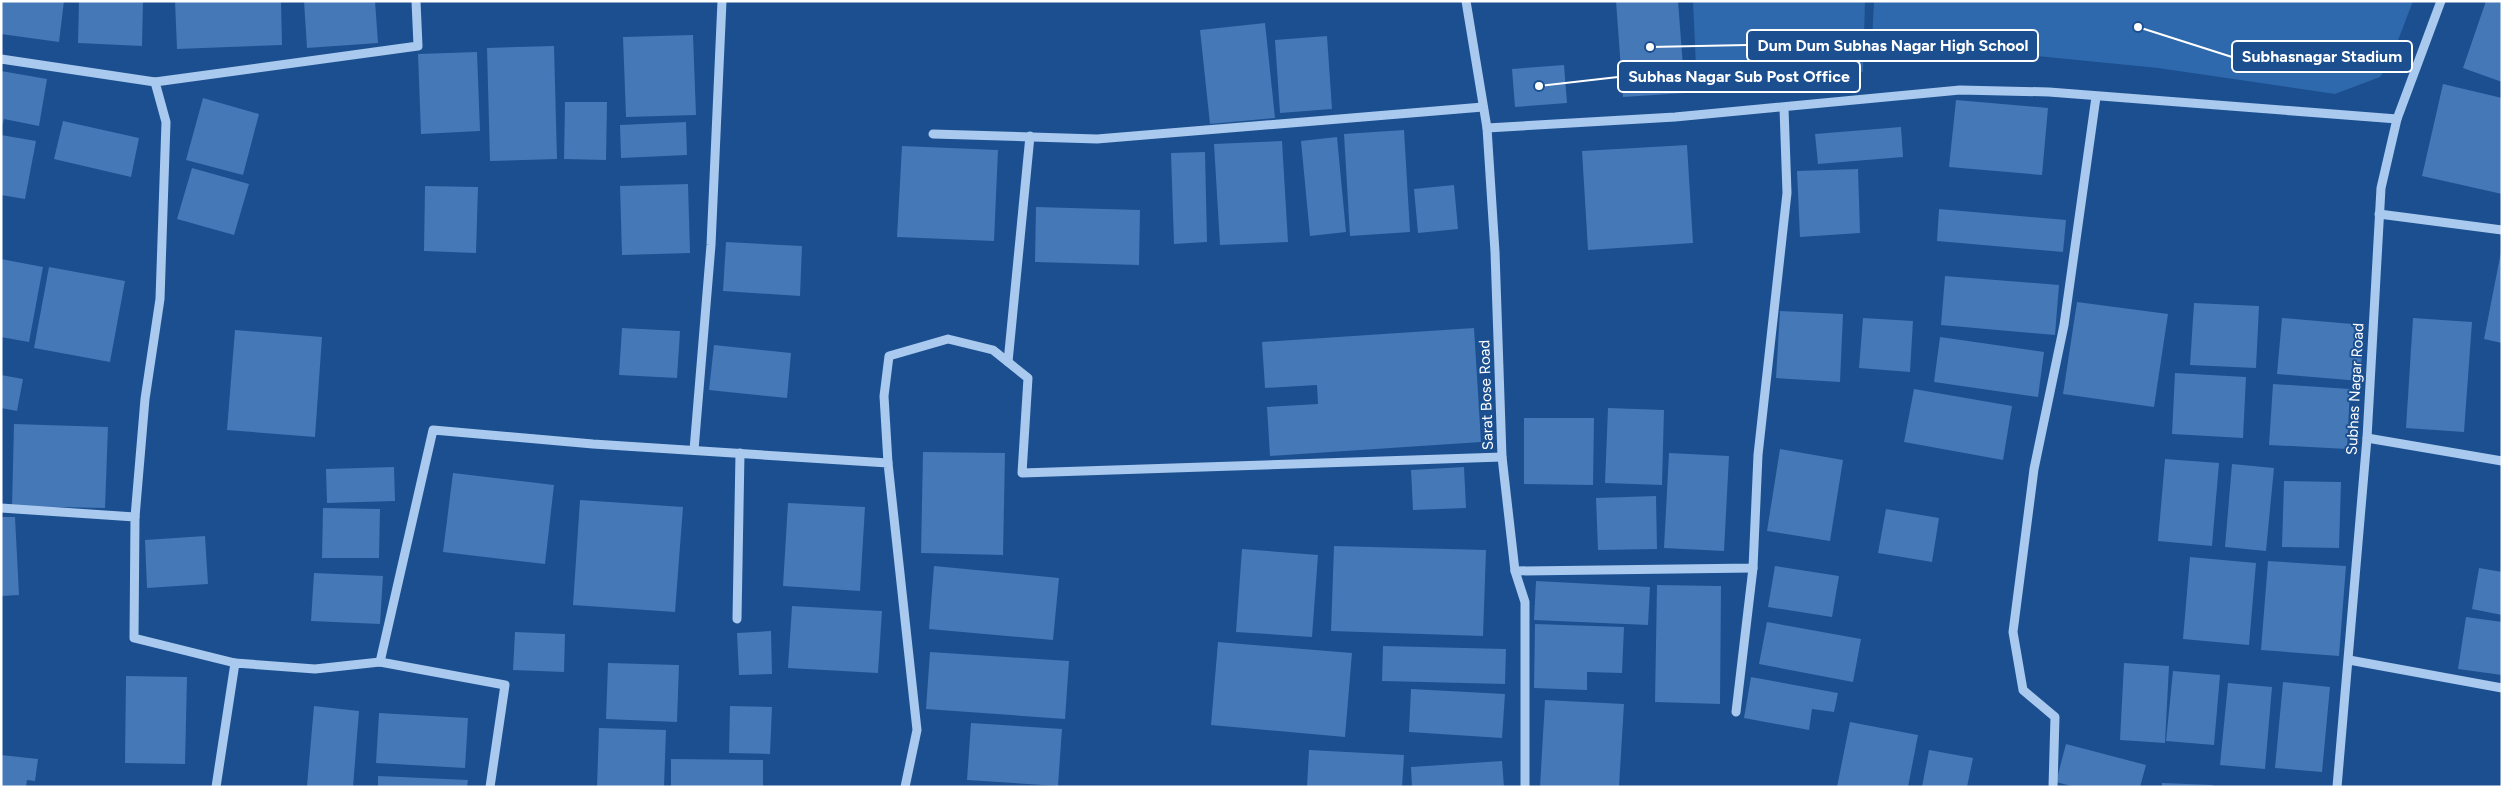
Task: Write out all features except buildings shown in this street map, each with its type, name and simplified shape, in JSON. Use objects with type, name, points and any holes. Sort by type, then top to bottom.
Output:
[{"type":"street","points":[[1,59],[155,82],[418,46],[416,1]]},
{"type":"street","points":[[694,450],[710,245],[722,1]]},
{"type":"street","name":"Sarat Bose Road","points":[[1466,1],[1487,128],[1502,457],[1515,571],[1524,602],[1525,787]]},
{"type":"street","name":"Subhas Nagar Road","points":[[2337,787],[2367,438],[2381,188],[2396,119],[2441,1]]},
{"type":"street","points":[[155,82],[166,122],[160,299],[146,399],[135,517],[134,638],[235,663],[315,669],[380,662],[505,685],[490,787]]},
{"type":"street","points":[[1487,128],[1784,108],[1960,90],[2003,90],[2396,119]]},
{"type":"street","points":[[2053,787],[2055,717],[2023,690],[2012,632],[2034,469],[2064,325],[2096,97]]},
{"type":"street","points":[[933,134],[1098,139],[1483,107]]},
{"type":"street","points":[[1736,712],[1753,568],[1758,455],[1787,193],[1784,108]]},
{"type":"street","points":[[1008,362],[1030,136]]},
{"type":"street","points":[[2379,214],[2502,230]]},
{"type":"street","points":[[905,787],[917,730],[888,463],[884,396],[889,356],[948,340],[993,350],[1028,378],[1022,473],[1502,457]]},
{"type":"street","points":[[380,662],[433,430],[593,444],[888,463]]},
{"type":"street","points":[[2367,438],[2502,461]]},
{"type":"street","points":[[738,619],[740,453]]},
{"type":"street","points":[[1,508],[135,517]]},
{"type":"street","points":[[1515,571],[1753,568]]},
{"type":"street","points":[[2349,660],[2502,688]]},
{"type":"street","points":[[216,787],[235,663]]},
{"type":"shaded area","points":[[1693,1],[1865,1],[1863,72],[1697,89]]},
{"type":"shaded area","points":[[1874,1],[2413,1],[2389,64],[2380,77],[2335,94],[2158,68],[2008,53],[1948,54],[1871,62]]},
{"type":"place","name":"Subhasnagar Stadium","points":[[2138,27]]},
{"type":"place","name":"Dum Dum Subhas Nagar High School","points":[[1650,47]]},
{"type":"place","name":"Subhas Nagar Sub Post Office","points":[[1539,86]]}]
